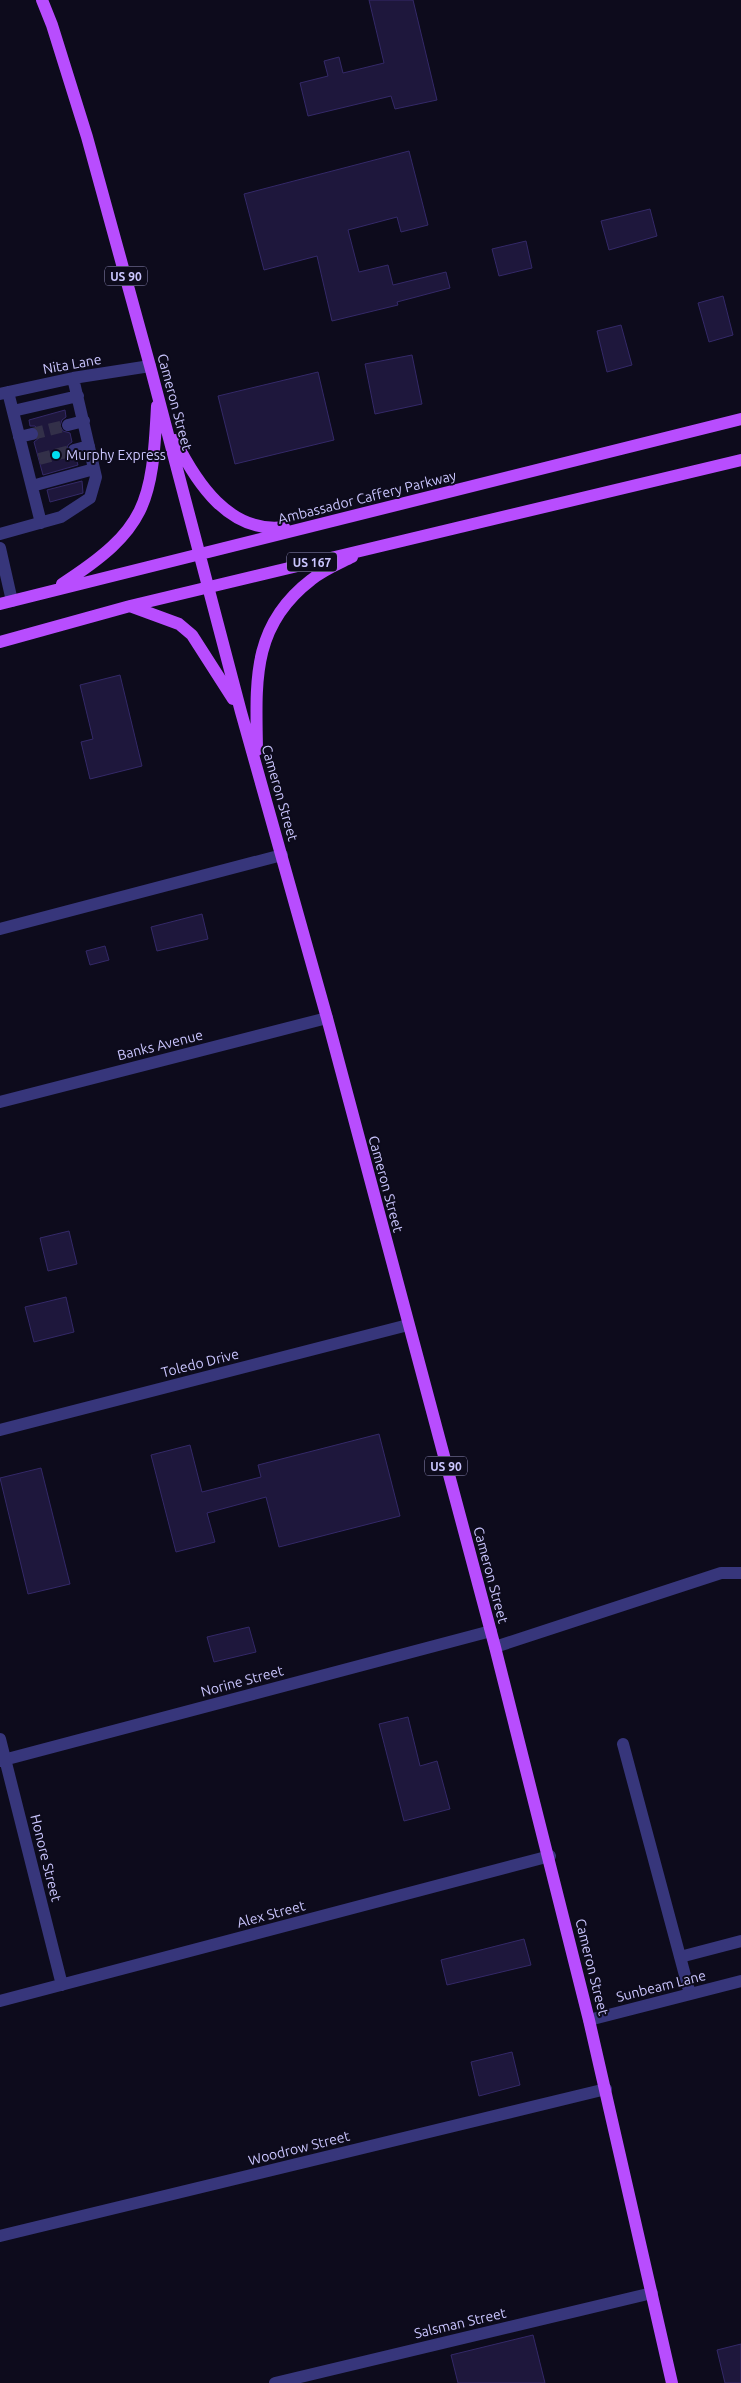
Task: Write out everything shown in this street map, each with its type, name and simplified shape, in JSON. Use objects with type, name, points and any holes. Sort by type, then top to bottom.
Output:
[{"type":"main road","name":"Cameron Street","points":[[42,0],[52,25],[88,137],[241,712],[327,1018],[491,1630],[550,1856],[606,2089],[672,2383]]},
{"type":"main road","points":[[54,589],[113,548],[130,529],[138,514],[150,487],[153,468],[157,394]]},
{"type":"main road","name":"Ambassador Caffery Parkway","points":[[6,603],[54,589],[341,520],[612,450],[741,419]]},
{"type":"main road","points":[[164,420],[191,472],[213,500],[242,521],[270,529],[341,520]]},
{"type":"main road","name":"US 167","points":[[0,642],[130,606],[741,460]]},
{"type":"main road","points":[[257,765],[258,665],[266,634],[277,615],[292,596],[313,578],[367,548]]},
{"type":"main road","points":[[130,606],[170,621],[192,635],[203,649],[241,712]]},
{"type":"street","name":"Nita Lane","points":[[4,393],[73,378],[150,366]]},
{"type":"street","points":[[0,534],[60,517],[90,498],[96,477],[73,378]]},
{"type":"street","points":[[4,393],[26,435],[26,462],[41,523]]},
{"type":"street","points":[[13,411],[78,396]]},
{"type":"street","points":[[68,425],[84,420]]},
{"type":"street","points":[[74,450],[89,446]]},
{"type":"street","points":[[26,462],[39,459]]},
{"type":"street","points":[[32,486],[94,469]]},
{"type":"street","points":[[0,548],[6,603]]},
{"type":"street","points":[[0,929],[282,855]]},
{"type":"street","name":"Banks Avenue","points":[[0,1102],[327,1018]]},
{"type":"street","name":"Toledo Drive","points":[[0,1430],[408,1325]]},
{"type":"street","points":[[495,1647],[721,1573],[741,1573]]},
{"type":"street","name":"Norine Street","points":[[3,1760],[491,1630]]},
{"type":"street","name":"Honore Street","points":[[0,1739],[3,1760],[62,1985]]},
{"type":"street","points":[[623,1744],[690,1994]]},
{"type":"street","name":"Alex Street","points":[[0,2001],[550,1856]]},
{"type":"street","points":[[680,1957],[741,1941]]},
{"type":"street","name":"Sunbeam Lane","points":[[589,2020],[741,1980]]},
{"type":"street","name":"Woodrow Street","points":[[0,2236],[606,2089]]},
{"type":"street","name":"Salsman Street","points":[[274,2383],[652,2293]]},
{"type":"building","points":[[369,0],[413,0],[437,100],[395,109],[391,96],[308,116],[300,83],[328,76],[324,61],[339,57],[343,73],[384,63]]},
{"type":"building","points":[[409,151],[428,225],[401,232],[397,217],[348,230],[359,272],[388,265],[393,285],[446,272],[450,288],[397,302],[398,305],[332,321],[317,256],[264,270],[244,194]]},
{"type":"building","points":[[650,209],[657,236],[609,250],[601,221]]},
{"type":"building","points":[[526,241],[532,268],[499,276],[492,249]]},
{"type":"building","points":[[723,296],[733,335],[709,342],[698,303]]},
{"type":"building","points":[[621,325],[632,365],[607,372],[597,331]]},
{"type":"building","points":[[412,355],[422,404],[375,414],[365,364]]},
{"type":"building","points":[[318,372],[334,440],[235,464],[218,396]]},
{"type":"building","points":[[65,410],[66,417],[62,420],[60,426],[63,431],[70,433],[72,442],[68,445],[66,452],[69,456],[76,458],[78,465],[43,475],[34,442],[40,437],[40,432],[35,426],[30,426],[29,420]]},
{"type":"building","points":[[82,481],[83,493],[50,502],[47,490]]},
{"type":"building","points":[[120,675],[142,766],[90,779],[81,742],[93,739],[80,685]]},
{"type":"building","points":[[202,914],[208,939],[157,951],[151,927]]},
{"type":"building","points":[[105,946],[109,960],[90,965],[86,951]]},
{"type":"building","points":[[69,1231],[77,1264],[48,1271],[40,1238]]},
{"type":"building","points":[[66,1297],[74,1332],[34,1342],[25,1307]]},
{"type":"building","points":[[379,1434],[400,1516],[279,1547],[266,1497],[207,1513],[215,1542],[176,1552],[151,1455],[190,1445],[202,1492],[261,1477],[258,1465]]},
{"type":"building","points":[[41,1468],[70,1584],[28,1594],[0,1478]]},
{"type":"building","points":[[249,1627],[256,1652],[214,1662],[207,1637]]},
{"type":"building","points":[[408,1717],[420,1766],[437,1761],[450,1809],[404,1821],[379,1724]]},
{"type":"building","points":[[524,1939],[531,1965],[447,1985],[441,1960]]},
{"type":"building","points":[[512,2052],[520,2085],[479,2096],[471,2062]]},
{"type":"building","points":[[533,2335],[545,2383],[458,2383],[451,2355]]},
{"type":"building","points":[[741,2344],[741,2383],[725,2383],[717,2350]]},
{"type":"tunnel","points":[[32,434],[68,425]]},
{"type":"tunnel","points":[[39,459],[74,450]]},
{"type":"place","name":"Murphy Express","points":[[56,455]]}]
